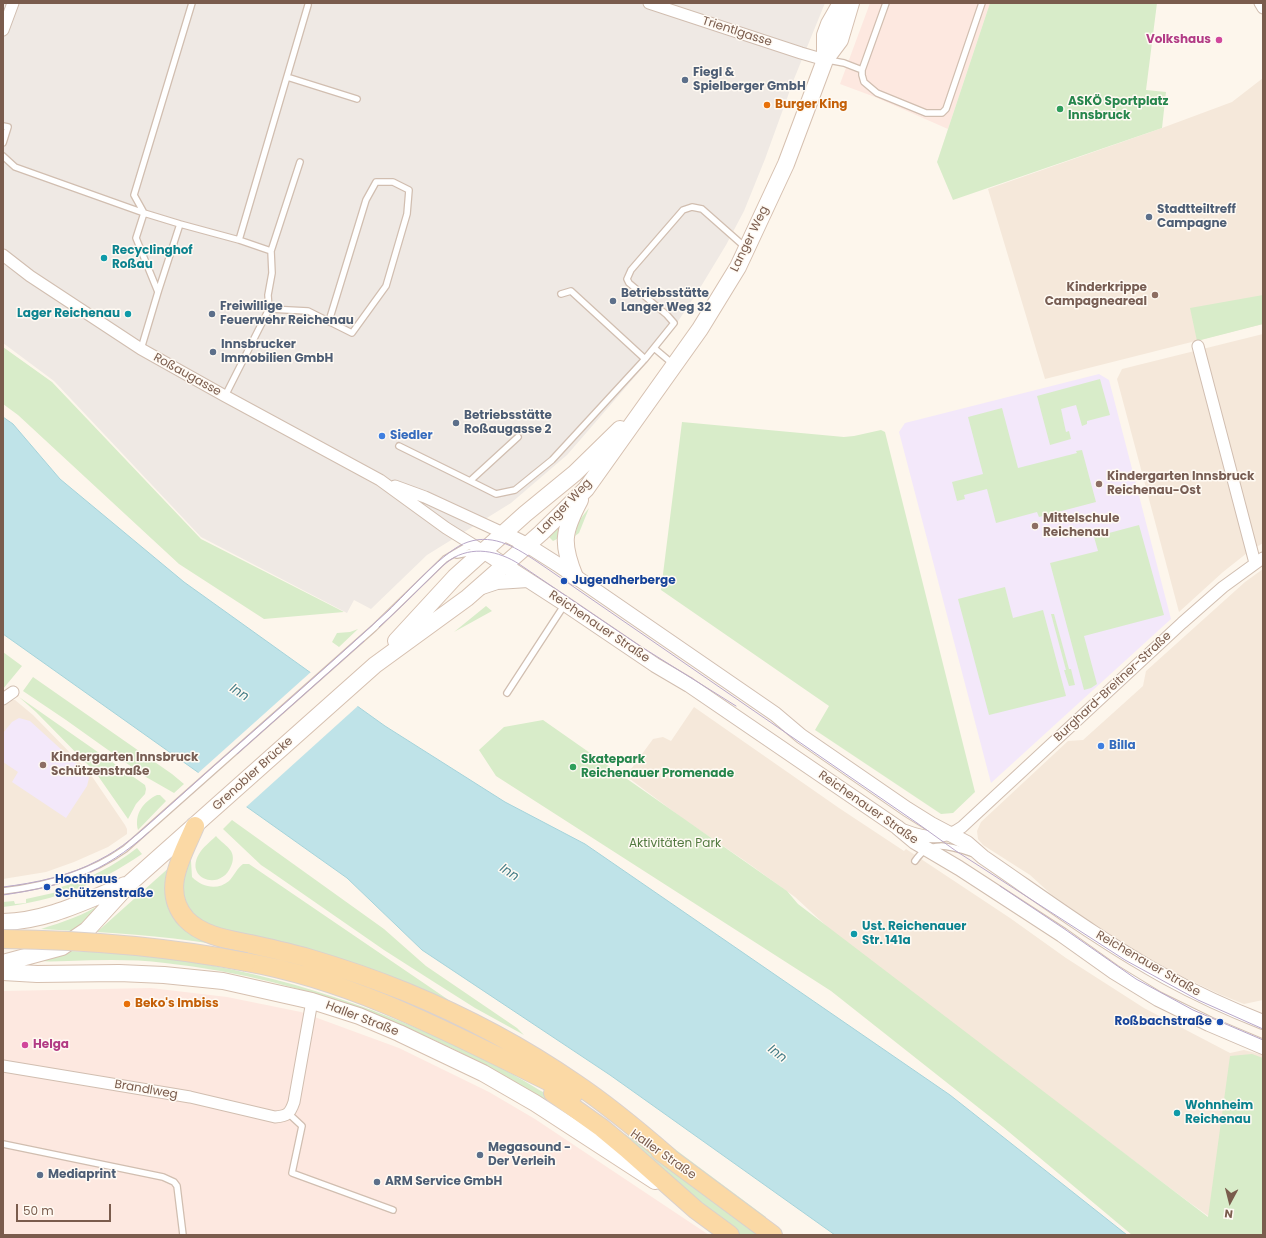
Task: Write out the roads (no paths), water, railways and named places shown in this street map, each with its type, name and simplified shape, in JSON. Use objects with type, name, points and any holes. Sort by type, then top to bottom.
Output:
[{"type":"main road","name":"Langer Weg","points":[[504,565],[586,489],[700,329],[738,267],[786,164],[817,85],[825,60],[825,35],[829,24],[841,3]]},
{"type":"main road","name":"Langer Weg","points":[[825,60],[840,40],[851,3]]},
{"type":"main road","name":"Langer Weg","points":[[499,537],[524,514],[575,473],[647,404]]},
{"type":"main road","points":[[575,577],[567,556],[565,542],[567,529],[572,516],[586,489]]},
{"type":"main road","name":"Grenobler Brücke","points":[[375,665],[455,577],[478,548],[499,537]]},
{"type":"main road","name":"Grenobler Brücke","points":[[3,963],[62,947],[87,930],[130,883],[375,665],[467,598],[504,565]]},
{"type":"main road","points":[[195,826],[176,873],[173,889],[174,896],[180,910],[187,920],[193,925],[211,935],[308,958],[380,982],[487,1029],[574,1082],[632,1125],[669,1157]]},
{"type":"main road","name":"Grenobler Brücke","points":[[3,922],[30,920],[51,914],[130,883]]},
{"type":"main road","name":"Haller Straße","points":[[3,939],[67,940],[131,944],[193,952],[264,966],[317,980],[362,995],[428,1022],[564,1089],[669,1157],[773,1235]]},
{"type":"main road","name":"Haller Straße","points":[[3,972],[37,974],[119,973],[164,975],[223,981],[312,1001],[359,1016],[399,1033],[483,1073],[535,1103],[680,1196]]},
{"type":"main road","name":"Haller Straße","points":[[505,1060],[602,1128],[680,1196],[730,1235]]},
{"type":"street","points":[[3,30],[13,3]]},
{"type":"street","name":"Trientlgasse","points":[[649,3],[825,60]]},
{"type":"street","points":[[1260,3],[1263,8]]},
{"type":"street","name":"Roßaugasse","points":[[3,255],[30,276],[141,349],[380,480],[446,528],[478,548]]},
{"type":"street","points":[[1198,346],[1259,561]]},
{"type":"street","name":"Roßaugasse","points":[[380,480],[425,497],[499,537]]},
{"type":"street","name":"Reichenauer Straße","points":[[499,537],[527,545],[575,577],[775,714],[801,736],[895,800],[931,824],[967,843],[983,857],[1064,914],[1144,964],[1188,988],[1263,1022]]},
{"type":"street","name":"Reichenauer Straße","points":[[478,548],[729,712],[897,827],[908,837],[959,868],[1062,935],[1114,972],[1158,999],[1209,1024],[1259,1043]]},
{"type":"street","name":"Burghard-Breitner-Straße","points":[[897,827],[927,837],[937,837],[956,832],[1182,623],[1224,587],[1259,561]]},
{"type":"street","points":[[478,589],[497,582],[528,580]]},
{"type":"street","points":[[3,699],[13,692]]},
{"type":"street","points":[[967,843],[966,833],[968,822]]},
{"type":"street","points":[[288,1113],[292,1110],[294,1102],[312,1001]]},
{"type":"street","name":"Brandlweg","points":[[3,1066],[190,1097],[275,1116],[284,1116],[288,1113]]},
{"type":"lane","points":[[158,292],[136,238],[144,213],[134,195],[192,3]]},
{"type":"lane","points":[[886,3],[862,70],[864,82],[877,93],[926,113],[942,113],[946,109],[982,3]]},
{"type":"lane","points":[[239,240],[308,5]]},
{"type":"lane","points":[[825,60],[844,63],[862,70]]},
{"type":"lane","points":[[287,77],[357,99]]},
{"type":"lane","points":[[3,126],[8,127],[3,143]]},
{"type":"lane","points":[[3,156],[15,167],[144,213],[239,240],[271,251]]},
{"type":"lane","points":[[225,396],[268,309],[268,295],[272,274],[271,251],[300,162]]},
{"type":"lane","points":[[268,309],[308,311],[352,333],[386,286],[407,214],[409,190],[394,182],[376,182],[366,200],[329,321]]},
{"type":"lane","points":[[399,446],[496,494],[515,490],[552,460],[645,359],[674,323],[667,315],[629,284],[627,279],[631,270],[683,210],[692,207],[702,210],[747,248]]},
{"type":"lane","points":[[141,349],[180,224]]},
{"type":"lane","points":[[560,294],[571,291],[645,359]]},
{"type":"lane","points":[[654,348],[674,365]]},
{"type":"lane","points":[[470,481],[518,438]]},
{"type":"lane","points":[[3,891],[50,882],[71,876],[95,867],[125,849],[355,644],[446,560],[464,548],[478,548]]},
{"type":"lane","points":[[446,560],[478,548]]},
{"type":"lane","points":[[507,693],[565,604]]},
{"type":"lane","points":[[915,861],[922,851],[936,846],[959,849],[983,857]]},
{"type":"lane","points":[[288,1113],[302,1126],[292,1173],[393,1210]]},
{"type":"lane","points":[[3,1144],[163,1177],[174,1182],[177,1186],[183,1235]]},
{"type":"water","name":"Inn","points":[[3,417],[13,424],[60,479],[184,582],[385,726],[505,802],[585,844],[950,1095],[1127,1235],[835,1235],[610,1075],[422,950],[347,878],[3,634]]},
{"type":"tram line","points":[[3,887],[40,881],[64,875],[88,866],[122,846],[345,650],[448,553],[468,542],[478,540],[497,541],[506,544],[531,558],[956,851],[1125,960],[1198,1000],[1263,1029]]},
{"type":"tram line","points":[[379,627],[450,560],[467,552],[476,551],[494,553],[511,559],[519,564],[640,646],[736,706]]},
{"type":"tram line","points":[[237,754],[364,641]]},
{"type":"tram line","points":[[3,895],[45,887],[81,876],[115,858],[149,832]]},
{"type":"tram line","points":[[1000,886],[1136,979],[1193,1010],[1263,1040]]},
{"type":"place","name":"Volkshaus","points":[[1219,40]]},
{"type":"place","name":"Fiegl & Spielberger GmbH","points":[[685,80]]},
{"type":"place","name":"Burger King","points":[[767,105]]},
{"type":"place","name":"ASKÖ Sportplatz Innsbruck","points":[[1060,109]]},
{"type":"place","name":"Stadtteiltreff Campagne","points":[[1149,217]]},
{"type":"place","name":"Recyclinghof Roßau","points":[[104,258]]},
{"type":"place","name":"Kinderkrippe Campagneareal","points":[[1155,295]]},
{"type":"place","name":"Betriebsstätte Langer Weg 32","points":[[613,301]]},
{"type":"place","name":"Lager Reichenau","points":[[128,314]]},
{"type":"place","name":"Freiwillige Feuerwehr Reichenau","points":[[212,314]]},
{"type":"place","name":"Innsbrucker Immobilien GmbH","points":[[213,352]]},
{"type":"place","name":"Betriebsstätte Roßaugasse 2","points":[[456,423]]},
{"type":"place","name":"Siedler","points":[[382,436]]},
{"type":"place","name":"Kindergarten Innsbruck Reichenau-Ost","points":[[1099,484]]},
{"type":"place","name":"Mittelschule Reichenau","points":[[1035,526]]},
{"type":"place","name":"Jugendherberge","points":[[564,581]]},
{"type":"place","name":"Billa","points":[[1101,746]]},
{"type":"place","name":"Kindergarten Innsbruck Schützenstraße","points":[[43,765]]},
{"type":"place","name":"Skatepark Reichenauer Promenade","points":[[573,767]]},
{"type":"place","name":"Hochhaus Schützenstraße","points":[[47,887]]},
{"type":"place","name":"Ust. Reichenauer Str. 141a","points":[[854,934]]},
{"type":"place","name":"Beko's Imbiss","points":[[127,1004]]},
{"type":"place","name":"Roßbachstraße","points":[[1220,1022]]},
{"type":"place","name":"Helga","points":[[25,1045]]},
{"type":"place","name":"Wohnheim Reichenau","points":[[1177,1113]]},
{"type":"place","name":"Megasound - Der Verleih","points":[[480,1155]]},
{"type":"place","name":"Mediaprint","points":[[40,1175]]},
{"type":"place","name":"ARM Service GmbH","points":[[377,1182]]},
{"type":"park label","name":"Aktivitäten Park","points":[[675,844]]}]
